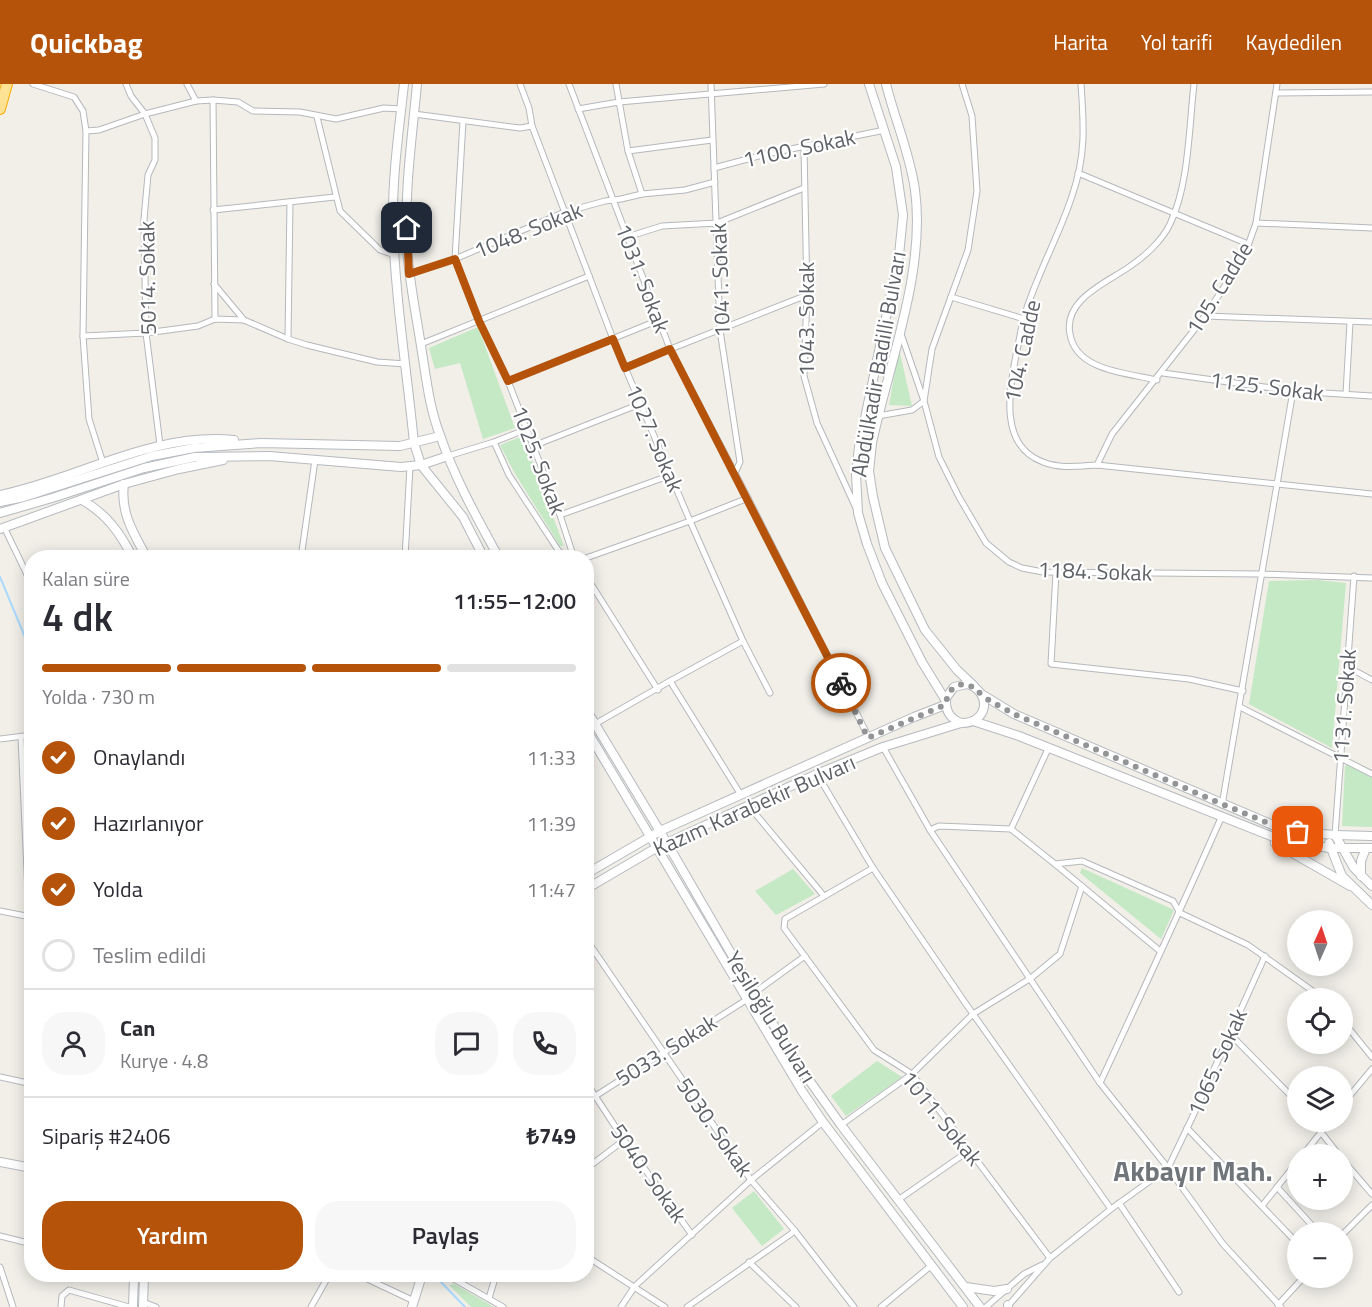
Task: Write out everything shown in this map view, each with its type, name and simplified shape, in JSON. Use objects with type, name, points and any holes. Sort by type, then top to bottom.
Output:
[{"type":"highway","points":[[0,109],[7,84]]},
{"type":"main road","points":[[404,84],[394,211],[394,255],[414,443],[421,465],[463,517],[480,550]]},
{"type":"main road","points":[[417,84],[406,210],[409,274],[431,402],[440,436],[468,503],[494,550]]},
{"type":"main road","name":"Abdülkadir Badilli Bulvarı","points":[[869,84],[897,167],[903,215],[899,255],[859,447],[856,474],[858,513],[882,583],[922,662],[946,703]]},
{"type":"main road","name":"Abdülkadir Badilli Bulvarı","points":[[886,84],[905,144],[915,191],[916,253],[872,443],[869,471],[885,548],[925,630],[957,670],[974,686]]},
{"type":"main road","points":[[0,495],[46,483],[160,445],[203,439],[261,443],[400,446],[440,436]]},
{"type":"main road","points":[[0,502],[163,454],[194,448],[261,443]]},
{"type":"main road","points":[[2,528],[124,484],[220,461],[229,456]]},
{"type":"main road","points":[[0,513],[144,468],[184,459],[269,456],[410,466],[421,465],[448,456]]},
{"type":"main road","points":[[124,484],[123,506],[128,522],[143,550]]},
{"type":"main road","points":[[82,500],[96,508],[116,527],[129,550]]},
{"type":"main road","points":[[1369,848],[1330,848],[1286,842],[973,721],[961,723],[950,716],[946,703],[949,692],[954,687],[967,684],[974,686],[982,695],[1014,714],[1275,826],[1298,832],[1372,836]]},
{"type":"main road","points":[[973,721],[982,713],[984,707],[982,695]]},
{"type":"main road","name":"Kazım Karabekir Bulvarı","points":[[594,870],[660,831],[946,703]]},
{"type":"main road","name":"Kazım Karabekir Bulvarı","points":[[594,884],[656,848],[817,774],[883,747],[961,723]]},
{"type":"main road","name":"Yeşiloğlu Bulvarı","points":[[595,724],[797,1063],[980,1307]]},
{"type":"main road","name":"Yeşiloğlu Bulvarı","points":[[594,743],[746,1000],[823,1122],[963,1307]]},
{"type":"main road","points":[[1240,825],[1307,860],[1350,886],[1372,905]]},
{"type":"main road","points":[[1331,835],[1354,868],[1372,886]]},
{"type":"main road","points":[[1331,835],[1330,848],[1337,867],[1350,886]]},
{"type":"main road","points":[[1362,876],[1361,861],[1369,848]]},
{"type":"main road","points":[[0,1162],[24,1166]]},
{"type":"main road","points":[[133,1307],[134,1282]]},
{"type":"main road","points":[[143,1304],[144,1282]]},
{"type":"main road","points":[[413,1304],[420,1282]]},
{"type":"main road","points":[[966,1287],[994,1291],[1007,1289]]},
{"type":"street","points":[[33,84],[74,97],[83,111],[86,131],[83,336],[89,419],[103,463]]},
{"type":"street","name":"5014. Sokak","points":[[126,84],[131,96],[145,114],[155,138],[155,160],[148,175],[144,219],[146,333],[160,445]]},
{"type":"street","points":[[187,84],[196,101]]},
{"type":"street","name":"1027. Sokak","points":[[520,84],[530,108],[532,126],[613,339],[690,521],[594,555]]},
{"type":"street","name":"1031. Sokak","points":[[569,84],[670,349],[748,498],[868,738]]},
{"type":"street","points":[[616,84],[628,151],[642,194]]},
{"type":"street","name":"1041. Sokak","points":[[711,84],[720,330],[740,462],[735,473]]},
{"type":"street","points":[[578,109],[619,102],[824,84]]},
{"type":"street","points":[[878,416],[912,410],[924,401],[932,350],[968,250],[977,191],[972,116],[962,84]]},
{"type":"street","name":"104. Cadde","points":[[1081,84],[1085,127],[1083,155],[1073,195],[1024,319],[1008,406],[1014,433],[1025,452],[1042,462],[1057,466],[1097,465],[1372,494]]},
{"type":"street","points":[[1157,380],[1107,369],[1085,360],[1072,346],[1068,326],[1074,308],[1090,292],[1146,254],[1169,226],[1181,195],[1194,84]]},
{"type":"street","name":"105. Cadde","points":[[1097,465],[1112,434],[1157,380],[1205,316],[1244,257],[1256,223],[1277,84]]},
{"type":"street","points":[[1276,93],[1372,92]]},
{"type":"street","points":[[213,100],[215,319]]},
{"type":"street","points":[[86,131],[99,130],[145,114],[196,101],[238,102],[253,111],[300,112],[336,119],[384,108],[401,109]]},
{"type":"street","points":[[414,114],[520,128],[532,126]]},
{"type":"street","points":[[317,117],[340,211],[380,250],[394,255]]},
{"type":"street","name":"1025. Sokak","points":[[464,121],[455,259],[479,321],[508,381],[571,550]]},
{"type":"street","name":"1100. Sokak","points":[[714,168],[766,154],[885,130]]},
{"type":"street","points":[[628,151],[712,140]]},
{"type":"street","name":"1043. Sokak","points":[[804,148],[807,295],[804,376],[817,423],[858,513]]},
{"type":"street","points":[[1078,173],[1248,244]]},
{"type":"street","name":"1048. Sokak","points":[[409,274],[455,259],[566,212],[642,194],[685,190],[715,182]]},
{"type":"street","points":[[627,237],[662,226],[717,222],[804,188]]},
{"type":"street","points":[[213,210],[335,197]]},
{"type":"street","points":[[288,339],[290,202]]},
{"type":"street","points":[[1256,223],[1372,228]]},
{"type":"street","points":[[421,344],[589,276]]},
{"type":"street","points":[[214,284],[244,320]]},
{"type":"street","points":[[625,368],[807,295]]},
{"type":"street","points":[[951,297],[1024,319]]},
{"type":"street","points":[[1205,316],[1372,322]]},
{"type":"street","points":[[83,336],[146,333],[198,326],[215,319],[244,320],[288,339],[377,362],[406,364]]},
{"type":"street","points":[[508,381],[659,320]]},
{"type":"street","points":[[1346,394],[1350,322]]},
{"type":"street","name":"1184. Sokak","points":[[899,329],[924,401],[939,457],[986,543],[1009,562],[1022,568],[1056,572],[1261,574],[1372,578]]},
{"type":"street","name":"1125. Sokak","points":[[1162,373],[1293,391],[1372,396]]},
{"type":"street","points":[[1222,804],[1293,391]]},
{"type":"street","points":[[533,446],[640,405]]},
{"type":"street","points":[[448,456],[527,429]]},
{"type":"street","points":[[494,442],[509,475],[558,550]]},
{"type":"street","points":[[302,550],[315,460]]},
{"type":"street","points":[[405,550],[410,466]]},
{"type":"street","points":[[560,515],[671,475]]},
{"type":"street","points":[[748,498],[690,521],[743,641],[770,693]]},
{"type":"street","points":[[2,528],[24,570]]},
{"type":"street","points":[[1056,572],[1051,664],[1189,679],[1243,691]]},
{"type":"street","name":"1131. Sokak","points":[[1331,835],[1341,757],[1354,576]]},
{"type":"street","points":[[594,589],[658,690]]},
{"type":"street","points":[[595,724],[743,641]]},
{"type":"street","points":[[1346,666],[1372,680]]},
{"type":"street","points":[[670,681],[742,796]]},
{"type":"street","points":[[1240,706],[1372,774]]},
{"type":"street","points":[[21,736],[24,763]]},
{"type":"street","points":[[0,739],[24,736]]},
{"type":"street","points":[[883,747],[930,830],[1100,1083],[1168,1168],[1223,1244],[1280,1306],[1295,1288]]},
{"type":"street","points":[[1011,829],[1048,749]]},
{"type":"street","points":[[817,774],[873,868],[1111,1209]]},
{"type":"street","points":[[748,805],[824,896],[873,868]]},
{"type":"street","points":[[1100,1083],[1221,818]]},
{"type":"street","points":[[930,830],[939,826],[1011,829],[1160,951]]},
{"type":"street","points":[[1055,864],[1082,861],[1173,901],[1179,913],[1248,945],[1309,988]]},
{"type":"street","points":[[842,1125],[912,1074],[973,1014],[1030,978],[1060,954],[1082,886]]},
{"type":"street","name":"1011. Sokak","points":[[824,896],[784,920],[784,928],[874,1050],[912,1074],[1050,1258]]},
{"type":"street","points":[[0,912],[24,916]]},
{"type":"street","name":"5030. Sokak","points":[[594,951],[751,1180],[795,1231],[854,1307]]},
{"type":"street","points":[[754,993],[804,956]]},
{"type":"street","name":"1065. Sokak","points":[[1168,1168],[1265,956]]},
{"type":"street","name":"5033. Sokak","points":[[596,1095],[746,1000]]},
{"type":"street","points":[[1230,1034],[1287,1092]]},
{"type":"street","points":[[1353,1034],[1372,1057]]},
{"type":"street","points":[[1353,1092],[1372,1069]]},
{"type":"street","points":[[0,1077],[24,1082]]},
{"type":"street","name":"5040. Sokak","points":[[594,1092],[624,1140],[692,1235]]},
{"type":"street","points":[[621,1307],[635,1286],[751,1180],[823,1122]]},
{"type":"street","points":[[1187,1128],[1287,1232]]},
{"type":"street","points":[[1312,1144],[1321,1132],[1330,1144]]},
{"type":"street","points":[[594,1163],[624,1140]]},
{"type":"street","points":[[898,1200],[970,1150]]},
{"type":"street","points":[[986,1307],[1024,1274],[1044,1263],[1111,1209],[1168,1168]]},
{"type":"street","points":[[1353,1172],[1372,1194]]},
{"type":"street","points":[[1262,1206],[1287,1175]]},
{"type":"street","points":[[1277,1188],[1309,1222]]},
{"type":"street","points":[[1119,1203],[1179,1292]]},
{"type":"street","points":[[1353,1224],[1372,1205]]},
{"type":"street","points":[[687,1307],[795,1231]]},
{"type":"street","points":[[0,1236],[24,1242]]},
{"type":"street","points":[[594,1261],[664,1307]]},
{"type":"street","points":[[749,1262],[796,1307]]},
{"type":"street","points":[[1008,1306],[1044,1263]]},
{"type":"street","points":[[881,1307],[932,1265]]},
{"type":"street","points":[[0,1267],[2,1282],[13,1307]]},
{"type":"street","points":[[311,1307],[325,1282]]},
{"type":"street","points":[[372,1282],[413,1304]]},
{"type":"street","points":[[460,1282],[503,1307]]},
{"type":"street","points":[[489,1298],[494,1282]]},
{"type":"street","points":[[61,1307],[62,1296],[69,1290],[129,1307]]},
{"type":"street","points":[[143,1304],[156,1307]]},
{"type":"green space","points":[[478,327],[515,428],[483,439],[460,363],[435,369],[429,348]]},
{"type":"green space","points":[[899,349],[912,406],[889,405]]},
{"type":"green space","points":[[523,436],[564,546],[560,546],[500,445]]},
{"type":"green space","points":[[1318,580],[1346,583],[1332,748],[1249,704],[1269,581]]},
{"type":"green space","points":[[1355,762],[1372,773],[1372,827],[1342,826],[1345,766]]},
{"type":"green space","points":[[1082,868],[1174,910],[1161,939],[1080,873]]},
{"type":"green space","points":[[793,869],[815,894],[776,915],[755,891]]},
{"type":"green space","points":[[877,1061],[902,1077],[846,1116],[831,1096]]},
{"type":"green space","points":[[754,1191],[784,1229],[762,1246],[732,1208]]},
{"type":"green space","points":[[454,1284],[494,1307],[471,1307],[449,1285]]},
{"type":"waterway","points":[[0,577],[24,635]]},
{"type":"waterway","points":[[441,1282],[465,1307]]},
{"type":"way so far","points":[[841,683],[868,738],[945,705],[949,692],[954,687],[967,684],[974,686],[982,695],[1014,714],[1222,804],[1275,826],[1298,832]]},
{"type":"district","name":"Akbayır Mah.","points":[[1193,1171]]},
{"type":"route","points":[[407,228],[409,274],[455,259],[479,321],[508,381],[613,339],[625,368],[670,349],[841,683]]}]
